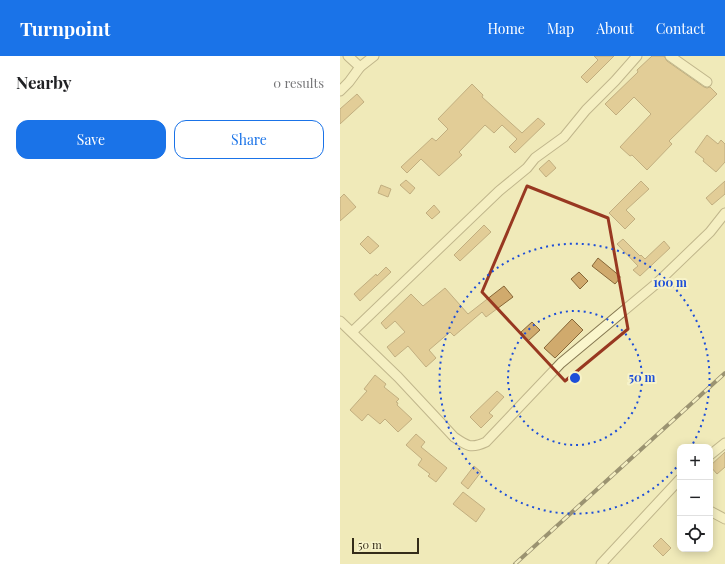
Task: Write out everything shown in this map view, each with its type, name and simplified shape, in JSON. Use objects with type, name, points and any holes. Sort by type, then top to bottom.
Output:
[{"type":"street","points":[[348,56],[360,67]]},
{"type":"street","points":[[340,91],[350,82],[360,67],[374,56]]},
{"type":"street","points":[[352,332],[499,191],[527,168],[535,158],[564,137],[586,110],[616,81],[637,56]]},
{"type":"street","points":[[670,56],[707,82]]},
{"type":"street","points":[[340,321],[428,408],[454,437],[465,445],[478,446],[486,442],[561,363],[657,283],[710,232],[725,213]]},
{"type":"street","points":[[713,453],[725,443]]},
{"type":"street","points":[[608,562],[677,483]]},
{"type":"street","points":[[713,513],[725,519]]},
{"type":"highlighted area","points":[[527,186],[608,218],[628,329],[565,381],[482,292]]},
{"type":"building","points":[[594,56],[614,56],[587,83],[581,77],[598,60]]},
{"type":"building","points":[[652,56],[664,56],[667,61],[704,87],[710,87],[717,94],[669,141],[672,144],[647,170],[632,155],[630,156],[620,147],[651,114],[634,97],[616,115],[605,104]]},
{"type":"building","points":[[472,84],[483,95],[482,97],[522,133],[538,118],[545,124],[515,153],[509,147],[517,139],[502,125],[494,133],[485,125],[459,152],[462,155],[439,176],[421,159],[407,173],[401,167],[432,138],[436,141],[448,129],[438,119]]},
{"type":"building","points":[[357,94],[364,102],[340,124],[340,109]]},
{"type":"building","points":[[707,135],[718,144],[721,140],[725,144],[725,162],[716,172],[695,152]]},
{"type":"building","points":[[549,160],[556,168],[546,177],[539,169]]},
{"type":"building","points":[[406,180],[415,188],[410,194],[400,185]]},
{"type":"building","points":[[641,181],[649,189],[626,210],[635,219],[625,229],[609,213]]},
{"type":"building","points":[[725,181],[725,194],[712,205],[706,198]]},
{"type":"building","points":[[381,185],[391,189],[388,197],[378,193]]},
{"type":"building","points":[[344,194],[356,207],[340,221],[340,198]]},
{"type":"building","points":[[434,205],[440,212],[432,219],[426,213]]},
{"type":"building","points":[[484,225],[491,232],[460,261],[454,255]]},
{"type":"building","points":[[368,236],[379,246],[370,254],[360,244]]},
{"type":"building","points":[[623,239],[645,259],[664,241],[670,248],[640,276],[633,270],[638,266],[617,244]]},
{"type":"building","points":[[598,258],[621,277],[615,284],[592,266]]},
{"type":"building","points":[[386,267],[391,272],[360,301],[354,294]]},
{"type":"building","points":[[579,272],[588,281],[580,289],[571,279]]},
{"type":"building","points":[[504,286],[513,297],[486,317],[482,312],[454,336],[450,332],[429,350],[436,358],[426,367],[408,346],[395,357],[387,347],[405,332],[395,321],[386,329],[381,323],[411,294],[423,306],[445,288],[468,314]]},
{"type":"building","points":[[572,319],[583,330],[555,358],[544,348]]},
{"type":"building","points":[[532,322],[540,330],[528,341],[521,332]]},
{"type":"building","points":[[375,375],[386,384],[384,387],[399,399],[396,402],[398,403],[397,405],[412,419],[398,432],[385,419],[380,424],[368,414],[362,421],[350,410],[367,391],[364,389]]},
{"type":"building","points":[[497,391],[504,397],[489,413],[493,416],[481,428],[470,417]]},
{"type":"building","points":[[416,434],[425,442],[421,447],[447,468],[436,482],[428,476],[430,474],[418,465],[422,459],[406,445]]},
{"type":"building","points":[[725,452],[725,467],[717,474],[713,469],[713,463]]},
{"type":"building","points":[[474,466],[481,472],[468,489],[461,483]]},
{"type":"building","points":[[463,492],[485,509],[476,522],[453,504]]},
{"type":"building","points":[[661,538],[671,548],[663,556],[653,546]]},
{"type":"railway","points":[[515,564],[725,373]]}]
